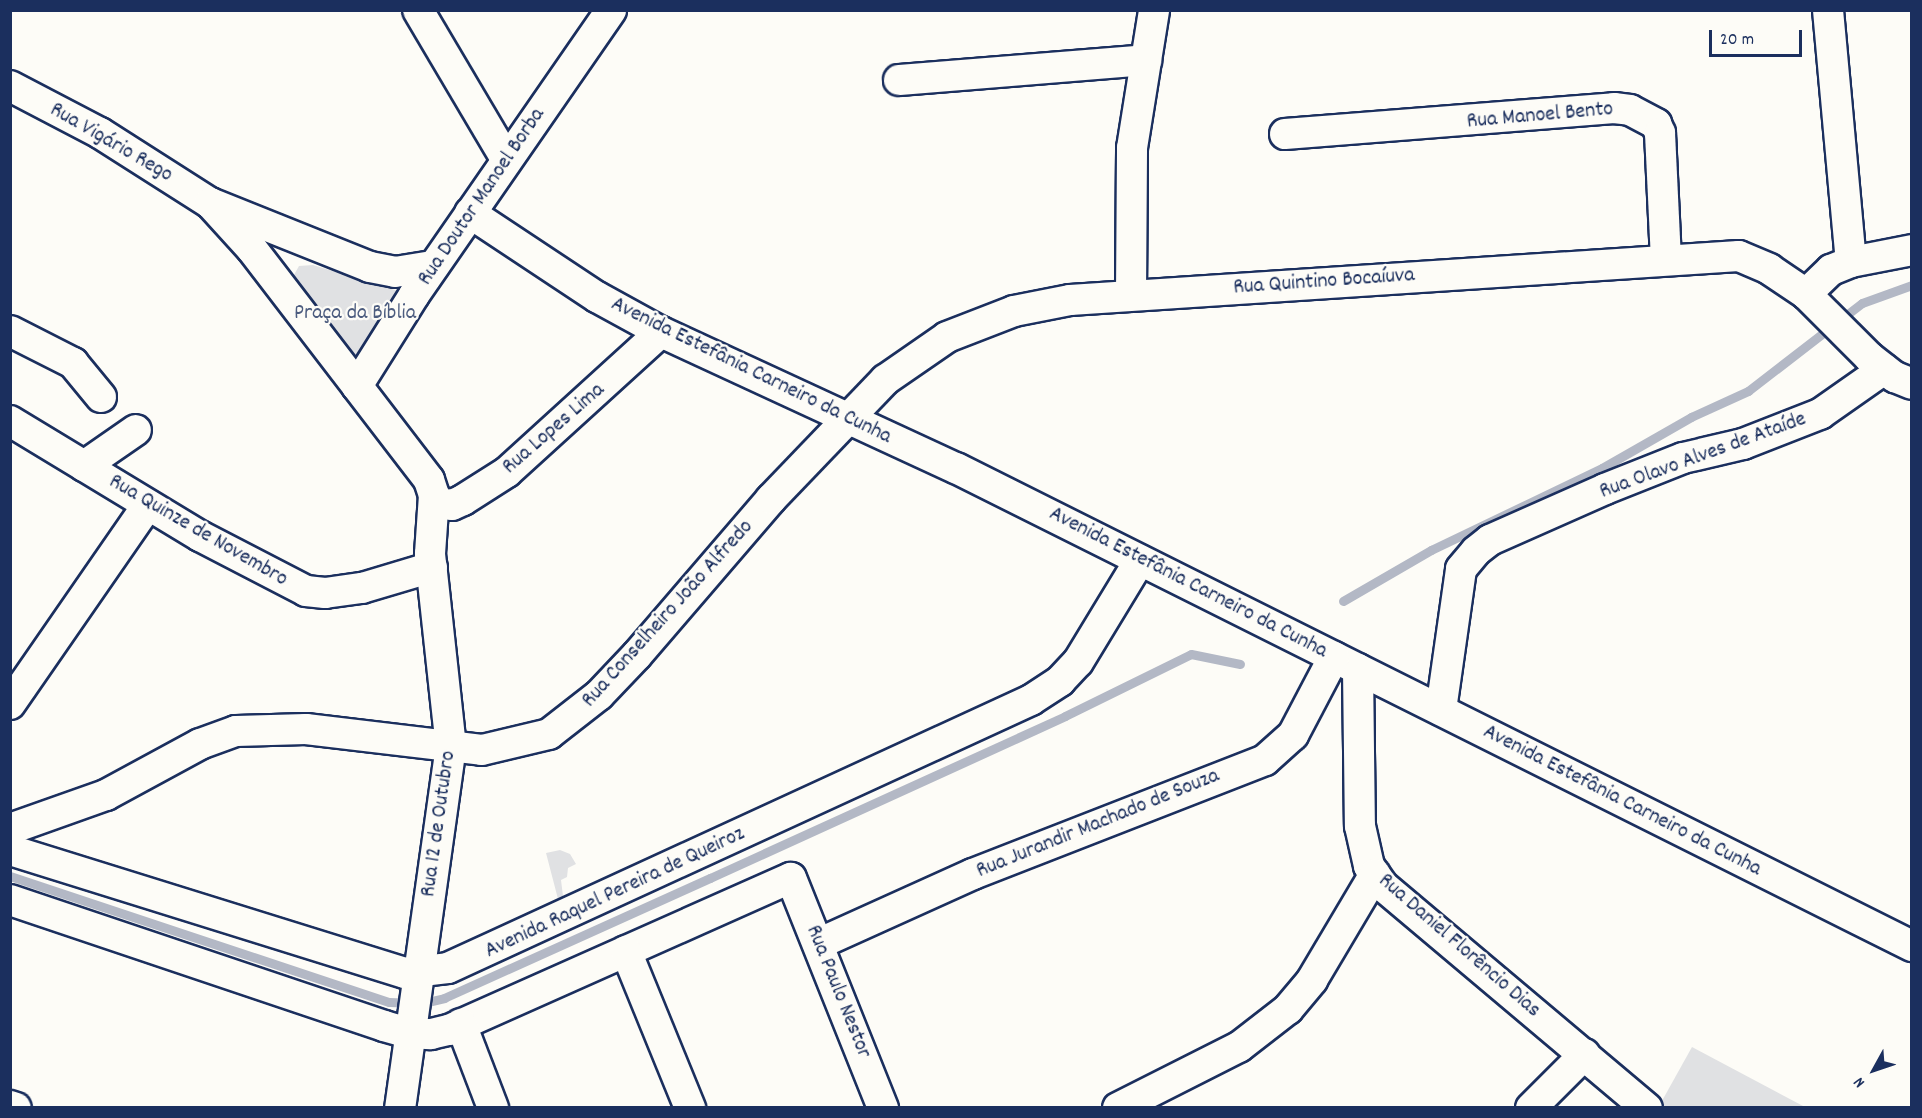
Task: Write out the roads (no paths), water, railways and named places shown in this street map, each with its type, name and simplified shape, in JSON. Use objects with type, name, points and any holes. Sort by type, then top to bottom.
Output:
[{"type":"street","points":[[418,10],[506,159]]},
{"type":"street","name":"Rua Doutor Manoel Borba","points":[[357,386],[506,159],[611,10]]},
{"type":"street","points":[[1131,295],[1132,148],[1154,10]]},
{"type":"street","points":[[1828,10],[1851,262]]},
{"type":"street","points":[[899,80],[1146,60]]},
{"type":"street","name":"Rua Vigário Rego","points":[[10,86],[100,133],[210,203]]},
{"type":"street","name":"Rua Manoel Bento","points":[[1285,134],[1614,108],[1630,110],[1656,124],[1660,133],[1666,258]]},
{"type":"street","points":[[210,203],[370,267],[395,272],[434,267]]},
{"type":"street","points":[[210,203],[252,249],[429,480],[436,503]]},
{"type":"street","name":"Avenida Estefânia Carneiro da Cunha","points":[[470,213],[597,297],[661,332],[847,418],[1140,560],[1911,946]]},
{"type":"street","points":[[1813,300],[1831,270],[1851,262],[1911,250]]},
{"type":"street","name":"Rua Quintino Bocaíuva","points":[[847,418],[908,360],[978,323],[1070,300],[1666,258],[1739,256],[1769,269],[1813,300],[1884,369]]},
{"type":"street","points":[[10,331],[73,363],[101,397]]},
{"type":"street","name":"Rua Lopes Lima","points":[[436,503],[452,505],[507,472],[661,332]]},
{"type":"street","points":[[1884,369],[1911,384]]},
{"type":"street","name":"Rua Olavo Alves de Ataíde","points":[[1441,710],[1461,569],[1476,551],[1490,540],[1683,458],[1743,444],[1820,414],[1884,369]]},
{"type":"street","name":"Rua Conselheiro João Alfredo","points":[[10,829],[106,795],[200,744],[236,731],[306,729],[482,750],[526,742],[572,719],[637,655],[722,555],[847,418]]},
{"type":"street","name":"Rua Quinze de Novembro","points":[[10,421],[148,505],[282,581],[306,591],[325,593],[362,588],[432,567]]},
{"type":"street","points":[[84,466],[136,430]]},
{"type":"street","name":"Rua 12 de Outubro","points":[[400,1107],[416,980],[452,746],[432,567],[431,529],[436,503]]},
{"type":"street","points":[[10,704],[148,505]]},
{"type":"street","name":"Avenida Raquel Pereira de Queiroz","points":[[10,850],[325,950],[405,973],[416,980],[478,957],[1030,700],[1060,681],[1078,662],[1140,560]]},
{"type":"street","name":"Rua Daniel Florêncio Dias","points":[[1346,663],[1362,848],[1383,886],[1647,1107]]},
{"type":"street","name":"Rua Jurandir Machado de Souza","points":[[818,944],[973,874],[1264,760],[1293,735],[1346,663]]},
{"type":"street","points":[[1118,1107],[1239,1047],[1288,1009],[1312,980],[1375,874]]},
{"type":"street","name":"Rua Paulo Nestor","points":[[626,951],[791,878],[883,1107]]},
{"type":"street","points":[[10,900],[431,1034],[461,1024],[626,951],[690,1107]]},
{"type":"street","points":[[461,1024],[493,1107]]},
{"type":"street","points":[[1531,1107],[1585,1054]]},
{"type":"street","points":[[10,1106],[16,1107]]},
{"type":"waterway","points":[[1343,601],[1431,550],[1602,468],[1691,417],[1748,391],[1862,303],[1912,285]]},
{"type":"waterway","points":[[10,876],[389,1002],[423,1003],[444,998],[710,878],[1065,716],[1191,654],[1240,664]]},
{"type":"park label","name":"Praça da Bíblia","points":[[355,314]]}]
